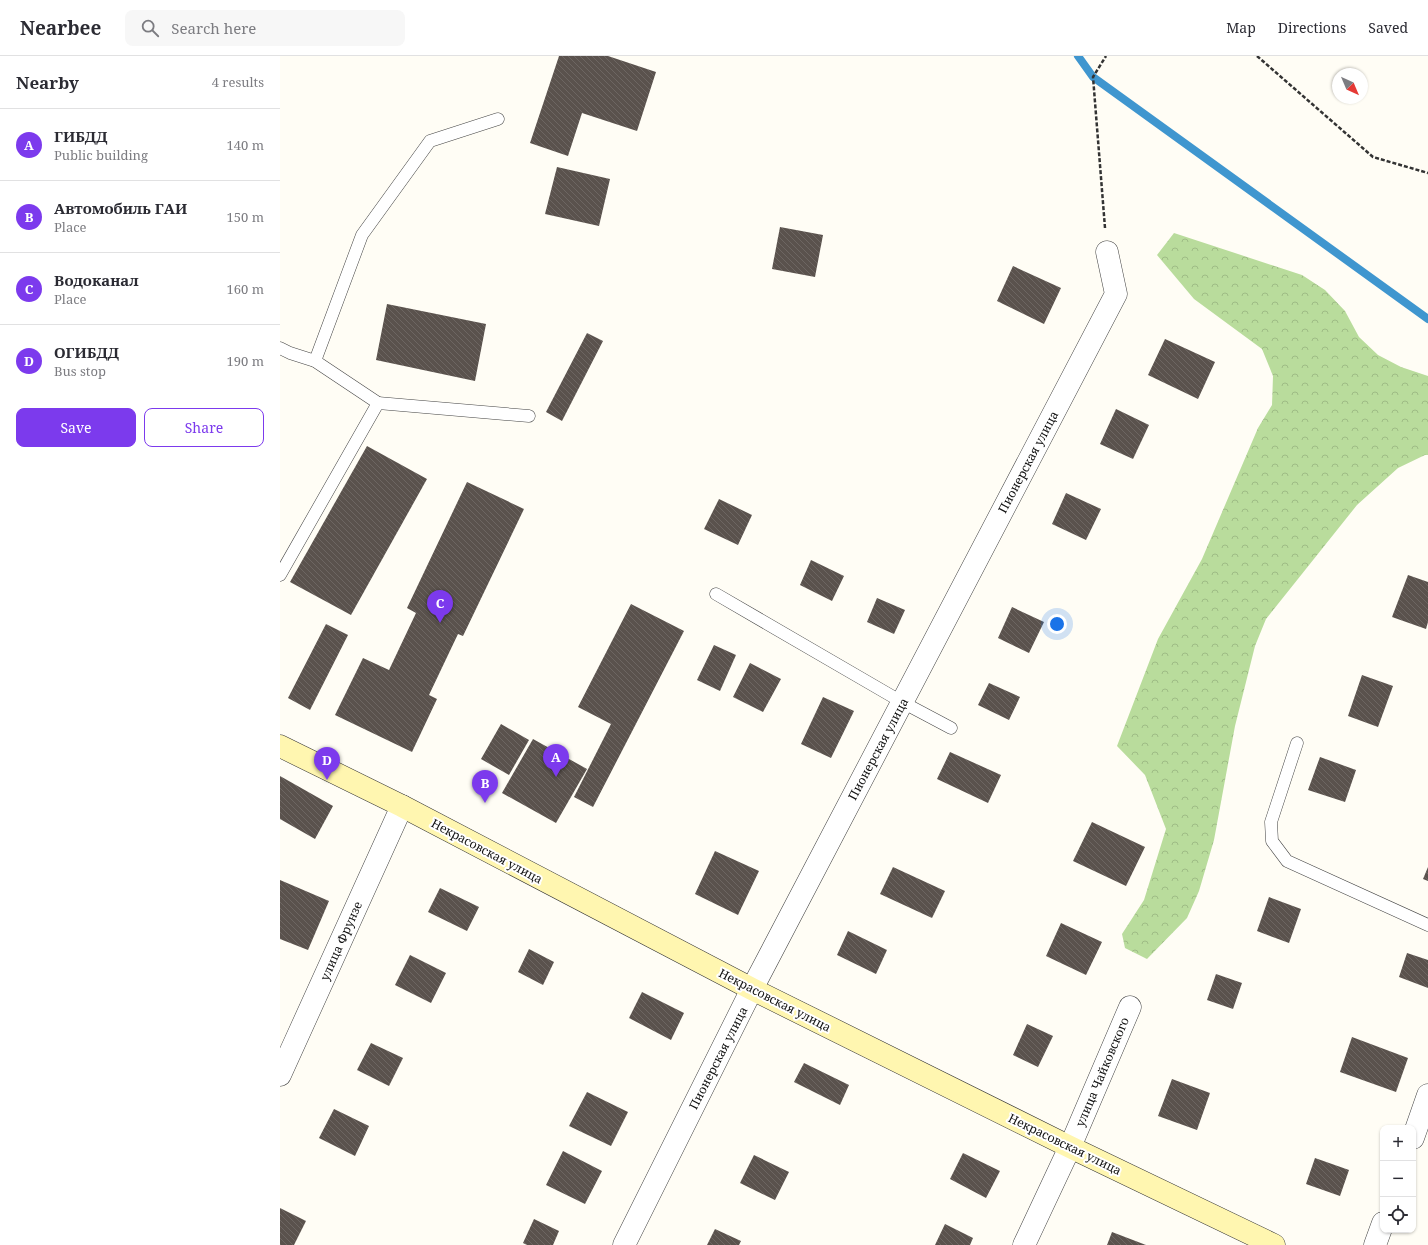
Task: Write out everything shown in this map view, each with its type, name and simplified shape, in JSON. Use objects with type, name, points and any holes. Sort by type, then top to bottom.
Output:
[{"type":"street","name":"Пионерская улица","points":[[624,1245],[752,990],[1116,294],[1107,252]]},
{"type":"street","name":"Некрасовская улица","points":[[280,746],[402,806],[752,990],[1070,1147],[1274,1245]]},
{"type":"street","name":"улица Фрунзе","points":[[280,1075],[402,806]]},
{"type":"street","name":"улица Чайковского","points":[[1024,1245],[1070,1147],[1130,1007]]},
{"type":"street","points":[[1416,1129],[1428,1095]]},
{"type":"street","points":[[1375,1245],[1380,1231]]},
{"type":"lane","points":[[315,361],[362,235],[430,141],[498,119]]},
{"type":"lane","points":[[280,348],[290,353],[315,361],[378,403],[529,416]]},
{"type":"lane","points":[[280,575],[378,403]]},
{"type":"lane","points":[[716,594],[902,702],[951,728]]},
{"type":"lane","points":[[1297,743],[1271,822],[1272,842],[1287,861],[1428,925]]},
{"type":"path","points":[[1106,56],[1093,77],[1107,252]]},
{"type":"path","points":[[1257,56],[1373,158],[1428,173]]},
{"type":"green space","points":[[1174,233],[1302,275],[1325,290],[1345,311],[1359,337],[1378,355],[1401,367],[1428,376],[1428,455],[1398,468],[1357,505],[1266,619],[1255,646],[1235,726],[1214,840],[1199,891],[1187,918],[1147,959],[1125,948],[1122,934],[1144,900],[1166,829],[1145,775],[1117,746],[1158,639],[1202,559],[1258,428],[1272,405],[1273,376],[1262,349],[1194,299],[1157,255]]},
{"type":"building","points":[[559,56],[608,56],[656,72],[637,131],[582,113],[568,156],[530,143]]},
{"type":"building","points":[[557,167],[610,179],[599,226],[545,214]]},
{"type":"building","points":[[780,227],[823,235],[815,277],[772,269]]},
{"type":"building","points":[[1013,266],[1061,288],[1044,324],[997,301]]},
{"type":"building","points":[[387,304],[486,324],[475,381],[376,360]]},
{"type":"building","points":[[587,333],[603,341],[562,421],[546,412]]},
{"type":"building","points":[[1165,339],[1215,362],[1198,399],[1148,375]]},
{"type":"building","points":[[1116,409],[1149,425],[1133,459],[1100,444]]},
{"type":"building","points":[[367,446],[427,479],[351,615],[290,582]]},
{"type":"building","points":[[467,482],[524,509],[463,636],[458,634],[429,695],[437,699],[412,752],[335,715],[363,658],[389,670],[416,613],[407,608]]},
{"type":"building","points":[[1066,493],[1101,509],[1086,540],[1052,524]]},
{"type":"building","points":[[719,499],[752,515],[738,545],[704,529]]},
{"type":"building","points":[[811,560],[844,576],[832,601],[800,585]]},
{"type":"building","points":[[1408,575],[1428,582],[1428,622],[1426,629],[1392,617]]},
{"type":"building","points":[[877,598],[905,610],[894,634],[867,622]]},
{"type":"building","points":[[631,604],[684,631],[593,807],[574,797],[611,724],[578,707]]},
{"type":"building","points":[[1012,607],[1044,622],[1029,653],[998,638]]},
{"type":"building","points":[[326,624],[348,635],[310,710],[288,698]]},
{"type":"building","points":[[714,645],[736,655],[720,691],[697,680]]},
{"type":"building","points":[[750,663],[781,679],[763,712],[733,697]]},
{"type":"building","points":[[1362,675],[1393,686],[1378,727],[1348,716]]},
{"type":"building","points":[[989,683],[1020,697],[1009,720],[978,705]]},
{"type":"building","points":[[823,697],[854,711],[831,758],[801,744]]},
{"type":"building","points":[[501,724],[529,740],[509,775],[481,759]]},
{"type":"building","points":[[533,739],[587,769],[556,823],[502,793]]},
{"type":"building","points":[[950,752],[1001,775],[988,803],[937,779]]},
{"type":"building","points":[[1320,757],[1356,770],[1345,802],[1308,790]]},
{"type":"building","points":[[280,776],[333,806],[315,839],[280,819]]},
{"type":"building","points":[[1092,822],[1145,847],[1126,886],[1073,861]]},
{"type":"building","points":[[715,851],[759,871],[738,915],[695,894]]},
{"type":"building","points":[[893,867],[945,891],[932,918],[880,894]]},
{"type":"building","points":[[1428,867],[1428,881],[1423,879]]},
{"type":"building","points":[[280,880],[329,901],[308,950],[280,939]]},
{"type":"building","points":[[440,888],[479,907],[467,931],[428,912]]},
{"type":"building","points":[[1269,897],[1301,909],[1289,943],[1257,931]]},
{"type":"building","points":[[1061,923],[1102,942],[1086,975],[1046,956]]},
{"type":"building","points":[[848,931],[887,950],[876,974],[837,955]]},
{"type":"building","points":[[529,949],[554,962],[543,985],[518,972]]},
{"type":"building","points":[[1407,953],[1428,960],[1428,988],[1399,977]]},
{"type":"building","points":[[410,955],[446,973],[431,1003],[395,985]]},
{"type":"building","points":[[1216,974],[1242,983],[1233,1009],[1207,1000]]},
{"type":"building","points":[[642,992],[684,1013],[671,1040],[629,1018]]},
{"type":"building","points":[[1027,1024],[1053,1036],[1038,1067],[1013,1055]]},
{"type":"building","points":[[1352,1037],[1408,1058],[1396,1092],[1340,1072]]},
{"type":"building","points":[[371,1043],[403,1058],[389,1086],[357,1070]]},
{"type":"building","points":[[804,1063],[849,1085],[840,1105],[794,1082]]},
{"type":"building","points":[[1172,1079],[1210,1093],[1197,1130],[1158,1116]]},
{"type":"building","points":[[587,1092],[628,1112],[611,1146],[569,1126]]},
{"type":"building","points":[[334,1109],[369,1126],[355,1156],[319,1138]]},
{"type":"building","points":[[563,1151],[602,1171],[585,1204],[546,1185]]},
{"type":"building","points":[[963,1153],[1000,1171],[986,1198],[950,1179]]},
{"type":"building","points":[[754,1155],[789,1172],[775,1200],[740,1183]]},
{"type":"building","points":[[1315,1158],[1349,1170],[1340,1196],[1306,1184]]},
{"type":"building","points":[[280,1208],[306,1221],[294,1245],[280,1245]]},
{"type":"building","points":[[534,1219],[559,1231],[553,1245],[527,1245],[523,1243]]},
{"type":"building","points":[[945,1224],[973,1238],[970,1245],[935,1245]]},
{"type":"building","points":[[715,1229],[741,1241],[739,1245],[707,1245]]},
{"type":"building","points":[[1112,1232],[1146,1245],[1107,1245]]},
{"type":"waterway","points":[[1078,56],[1093,77],[1428,319]]},
{"type":"place","name":"Водоканал","points":[[440,623]]},
{"type":"place","name":"ГИБДД","points":[[556,777]]},
{"type":"place","name":"ОГИБДД","points":[[327,780]]},
{"type":"place","name":"Автомобиль ГАИ","points":[[485,803]]}]
